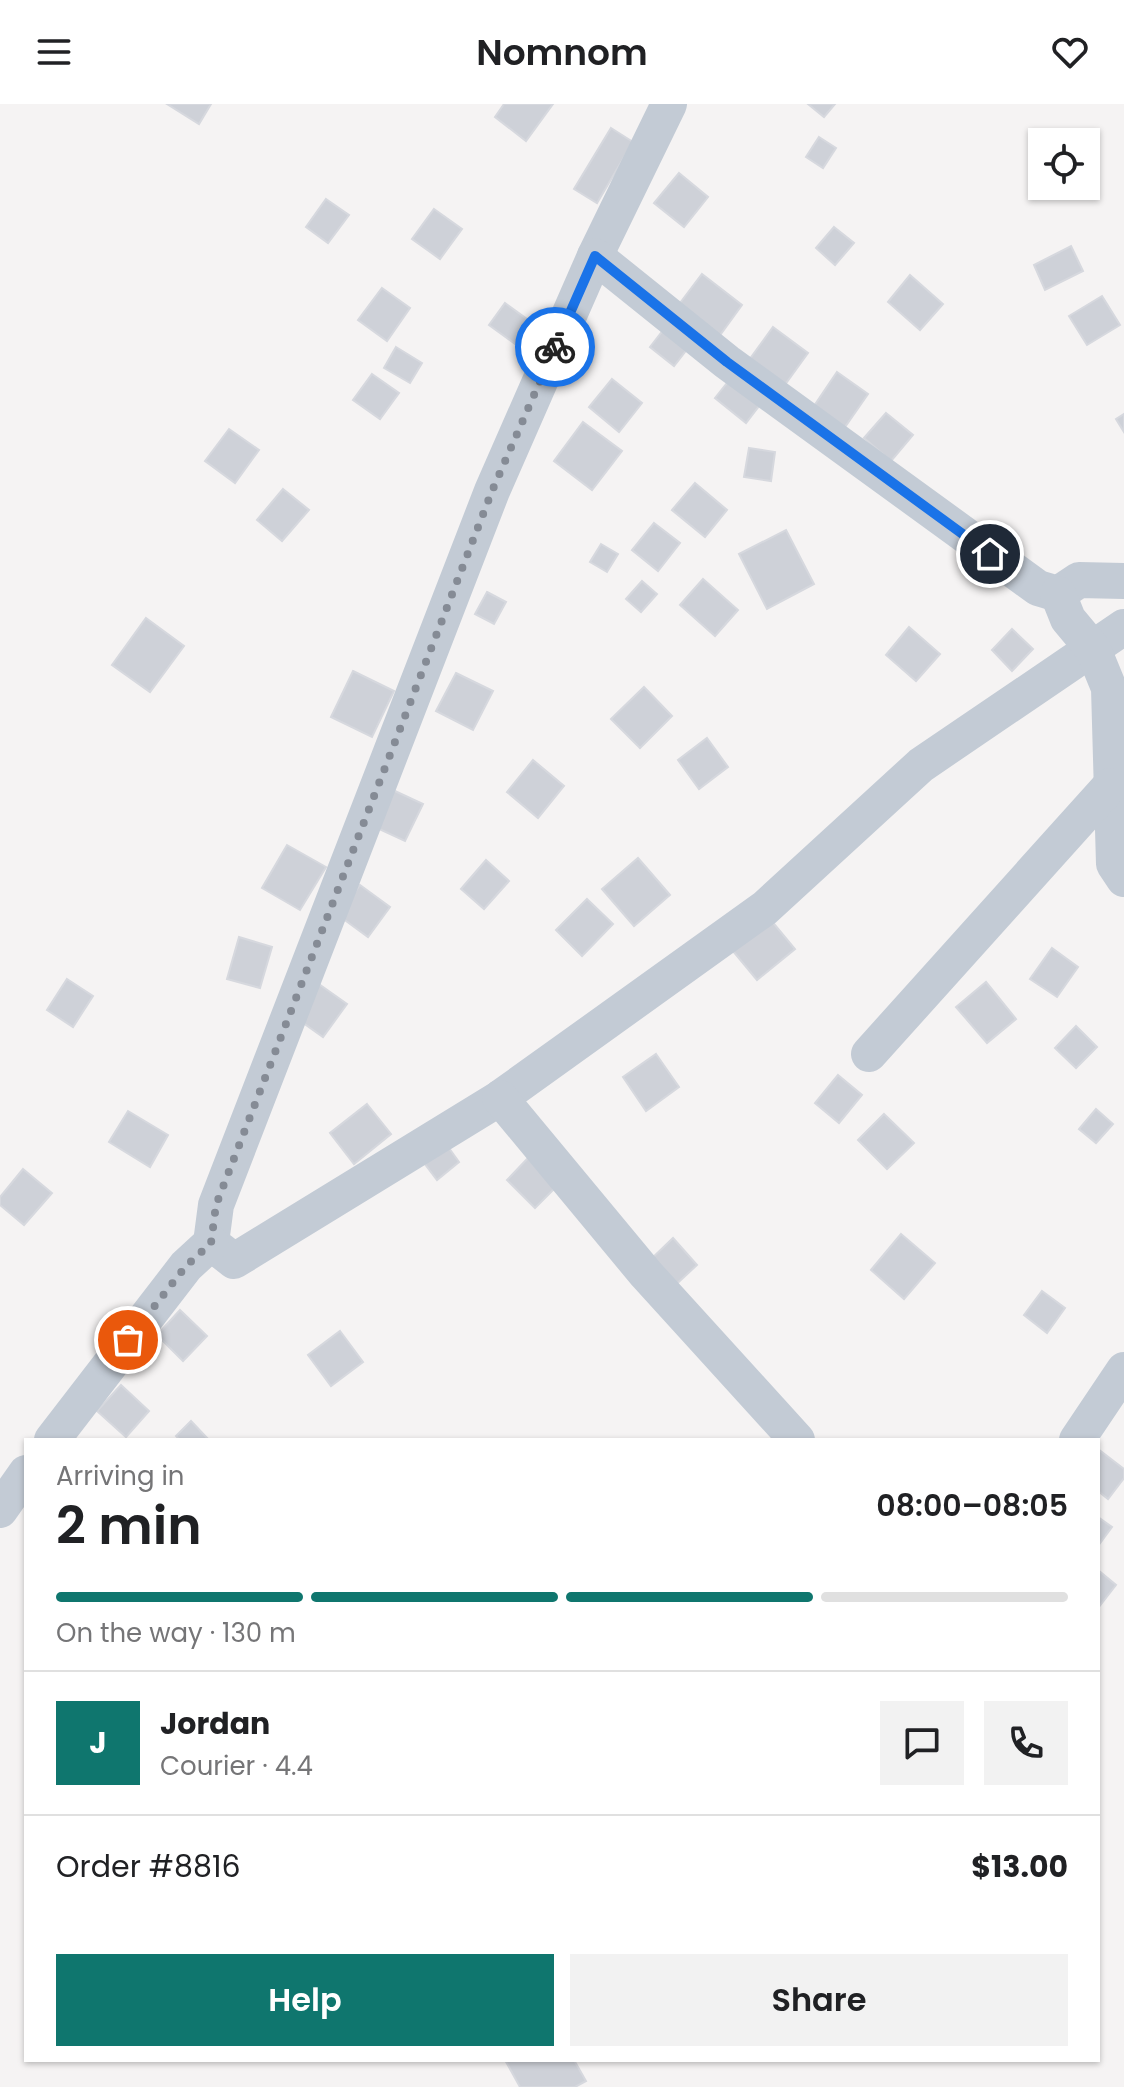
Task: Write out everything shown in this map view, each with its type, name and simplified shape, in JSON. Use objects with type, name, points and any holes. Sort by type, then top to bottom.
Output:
[{"type":"street","points":[[54,1438],[186,1266],[211,1243],[216,1205],[492,491],[595,256],[669,104]]},
{"type":"street","points":[[595,256],[727,362],[1038,588],[1058,594]]},
{"type":"street","points":[[1058,594],[1079,580],[1124,581]]},
{"type":"street","points":[[1058,594],[1068,619],[1114,636]]},
{"type":"street","points":[[211,1243],[234,1261],[500,1098],[765,908],[921,765],[1114,636]]},
{"type":"street","points":[[1114,636],[1116,692],[1110,786],[1114,864],[1124,879]]},
{"type":"street","points":[[869,1054],[1110,786]]},
{"type":"street","points":[[500,1098],[646,1274],[795,1438]]},
{"type":"street","points":[[1078,1438],[1124,1370]]},
{"type":"street","points":[[0,1510],[24,1476]]},
{"type":"building","points":[[167,104],[211,104],[199,124]]},
{"type":"building","points":[[504,104],[553,104],[526,141],[495,117]]},
{"type":"building","points":[[808,104],[835,104],[824,117]]},
{"type":"building","points":[[611,128],[633,142],[597,203],[574,189]]},
{"type":"building","points":[[819,137],[836,148],[823,168],[806,157]]},
{"type":"building","points":[[679,173],[708,197],[684,227],[654,203]]},
{"type":"building","points":[[326,199],[349,215],[328,243],[306,227]]},
{"type":"building","points":[[434,209],[462,229],[440,259],[412,239]]},
{"type":"building","points":[[834,227],[854,243],[835,265],[816,248]]},
{"type":"building","points":[[1071,246],[1083,271],[1045,290],[1034,265]]},
{"type":"building","points":[[702,274],[742,305],[715,342],[674,311]]},
{"type":"building","points":[[910,275],[943,304],[920,330],[888,302]]},
{"type":"building","points":[[382,288],[410,308],[387,341],[358,320]]},
{"type":"building","points":[[1102,296],[1120,325],[1087,345],[1069,316]]},
{"type":"building","points":[[505,303],[538,327],[522,349],[489,325]]},
{"type":"building","points":[[668,324],[692,343],[674,366],[650,347]]},
{"type":"building","points":[[773,327],[808,353],[784,386],[749,360]]},
{"type":"building","points":[[396,347],[422,363],[410,383],[384,368]]},
{"type":"building","points":[[837,372],[868,394],[845,427],[814,406]]},
{"type":"building","points":[[735,373],[766,397],[746,423],[715,398]]},
{"type":"building","points":[[372,374],[399,393],[380,419],[353,400]]},
{"type":"building","points":[[612,379],[642,403],[619,432],[589,407]]},
{"type":"building","points":[[886,413],[913,435],[891,461],[864,438]]},
{"type":"building","points":[[1124,414],[1124,432],[1116,419]]},
{"type":"building","points":[[583,422],[622,451],[592,490],[554,461]]},
{"type":"building","points":[[229,429],[259,450],[235,483],[205,461]]},
{"type":"building","points":[[749,448],[775,452],[771,481],[744,477]]},
{"type":"building","points":[[695,483],[727,510],[705,537],[672,510]]},
{"type":"building","points":[[283,489],[309,510],[282,541],[257,520]]},
{"type":"building","points":[[654,523],[680,543],[658,571],[632,550]]},
{"type":"building","points":[[786,530],[814,584],[767,609],[739,554]]},
{"type":"building","points":[[601,544],[618,554],[607,572],[590,562]]},
{"type":"building","points":[[703,579],[738,610],[715,636],[680,605]]},
{"type":"building","points":[[642,581],[657,594],[641,612],[626,599]]},
{"type":"building","points":[[487,592],[506,602],[494,624],[475,614]]},
{"type":"building","points":[[146,618],[184,646],[150,692],[112,665]]},
{"type":"building","points":[[909,627],[940,654],[916,681],[886,655]]},
{"type":"building","points":[[1012,629],[1033,649],[1012,671],[992,650]]},
{"type":"building","points":[[353,671],[394,691],[372,737],[331,717]]},
{"type":"building","points":[[456,673],[493,691],[473,730],[436,711]]},
{"type":"building","points":[[644,687],[672,716],[640,748],[611,719]]},
{"type":"building","points":[[707,738],[728,767],[699,789],[678,760]]},
{"type":"building","points":[[533,760],[564,786],[538,818],[507,792]]},
{"type":"building","points":[[382,785],[423,804],[405,841],[364,822]]},
{"type":"building","points":[[287,845],[326,867],[300,910],[262,888]]},
{"type":"building","points":[[638,858],[670,895],[634,926],[602,889]]},
{"type":"building","points":[[486,860],[509,881],[484,909],[461,889]]},
{"type":"building","points":[[360,885],[390,907],[368,937],[338,915]]},
{"type":"building","points":[[587,899],[613,924],[582,956],[556,930]]},
{"type":"building","points":[[765,913],[795,949],[757,980],[727,944]]},
{"type":"building","points":[[239,937],[272,947],[260,988],[227,979]]},
{"type":"building","points":[[1052,948],[1078,967],[1057,997],[1030,979]]},
{"type":"building","points":[[67,979],[93,996],[73,1027],[47,1010]]},
{"type":"building","points":[[316,982],[347,1004],[323,1037],[292,1015]]},
{"type":"building","points":[[986,982],[1016,1019],[987,1043],[956,1007]]},
{"type":"building","points":[[1076,1026],[1097,1047],[1076,1068],[1055,1048]]},
{"type":"building","points":[[656,1054],[679,1087],[646,1111],[623,1077]]},
{"type":"building","points":[[838,1075],[862,1095],[839,1123],[815,1103]]},
{"type":"building","points":[[367,1104],[391,1134],[354,1164],[330,1133]]},
{"type":"building","points":[[1096,1109],[1113,1124],[1096,1143],[1079,1129]]},
{"type":"building","points":[[128,1111],[168,1135],[150,1167],[109,1142]]},
{"type":"building","points":[[884,1114],[914,1143],[887,1169],[858,1140]]},
{"type":"building","points":[[441,1137],[459,1162],[437,1180],[418,1155]]},
{"type":"building","points":[[528,1158],[557,1186],[535,1208],[507,1180]]},
{"type":"building","points":[[23,1169],[52,1193],[24,1225],[0,1205],[0,1197]]},
{"type":"building","points":[[901,1234],[935,1263],[904,1299],[871,1270]]},
{"type":"building","points":[[673,1238],[697,1265],[671,1289],[647,1263]]},
{"type":"building","points":[[1042,1291],[1065,1308],[1047,1333],[1024,1315]]},
{"type":"building","points":[[180,1310],[207,1336],[183,1361],[157,1335]]},
{"type":"building","points":[[340,1331],[363,1362],[331,1386],[308,1355]]},
{"type":"building","points":[[121,1385],[149,1411],[126,1437],[97,1411]]},
{"type":"building","points":[[191,1421],[207,1438],[178,1438],[176,1436]]},
{"type":"building","points":[[1100,1451],[1124,1469],[1124,1478],[1108,1499],[1100,1493]]},
{"type":"building","points":[[1100,1518],[1112,1527],[1100,1543]]},
{"type":"building","points":[[1100,1572],[1116,1585],[1100,1605]]},
{"type":"building","points":[[506,2062],[575,2062],[586,2081],[575,2087],[520,2087]]},
{"type":"way so far","points":[[128,1340],[186,1266],[211,1243],[216,1205],[492,491],[555,347]]},
{"type":"route","points":[[555,347],[595,256],[727,362],[990,554]]}]
